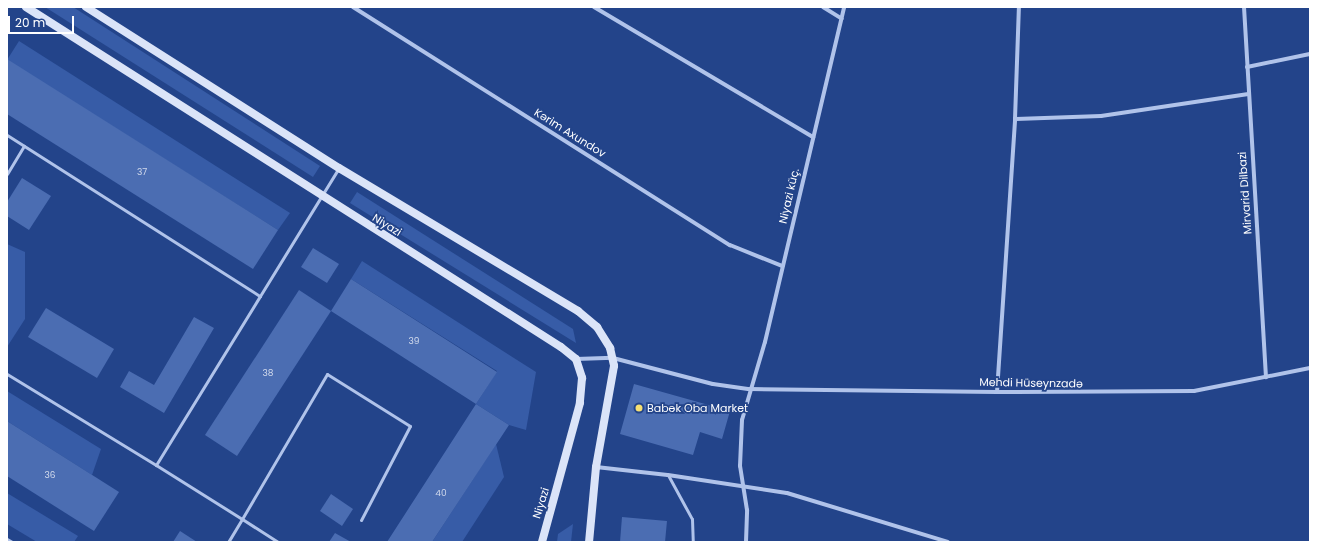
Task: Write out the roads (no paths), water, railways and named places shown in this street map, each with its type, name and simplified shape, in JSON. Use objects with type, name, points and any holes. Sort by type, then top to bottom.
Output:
[{"type":"main road","name":"Niyazi","points":[[26,7],[322,197],[561,347],[576,359],[582,378],[580,403],[542,542]]},
{"type":"main road","points":[[86,7],[339,168],[578,311],[597,327],[613,358],[613,375],[596,467],[589,542]]},
{"type":"street","name":"Kərim Axundov","points":[[353,7],[730,245],[782,266]]},
{"type":"street","points":[[594,7],[812,137]]},
{"type":"street","points":[[823,7],[842,19]]},
{"type":"street","name":"Niyazi küç.","points":[[746,542],[747,510],[740,447],[742,420],[750,388],[765,342],[812,137],[844,7]]},
{"type":"street","points":[[997,392],[1015,119],[1019,7]]},
{"type":"street","name":"Mirvarid Dilbazi","points":[[1244,7],[1266,377]]},
{"type":"street","points":[[1247,67],[1310,54]]},
{"type":"street","points":[[1015,119],[1101,116],[1248,94]]},
{"type":"street","name":"Mehdi Hüseynzadə","points":[[576,359],[613,358],[713,384],[750,388],[997,392],[1167,393],[1194,391],[1310,368]]},
{"type":"street","points":[[596,467],[668,475],[787,493],[948,542]]},
{"type":"lane","points":[[7,135],[260,296]]},
{"type":"lane","points":[[7,174],[24,146]]},
{"type":"lane","points":[[156,465],[339,168]]},
{"type":"lane","points":[[7,374],[278,542]]},
{"type":"lane","points":[[228,542],[327,374],[410,426],[361,520]]},
{"type":"lane","points":[[668,475],[692,519],[693,542]]},
{"type":"lane","points":[[7,539],[12,542]]},
{"type":"place","name":"Babək Oba Market","points":[[639,408]]}]
